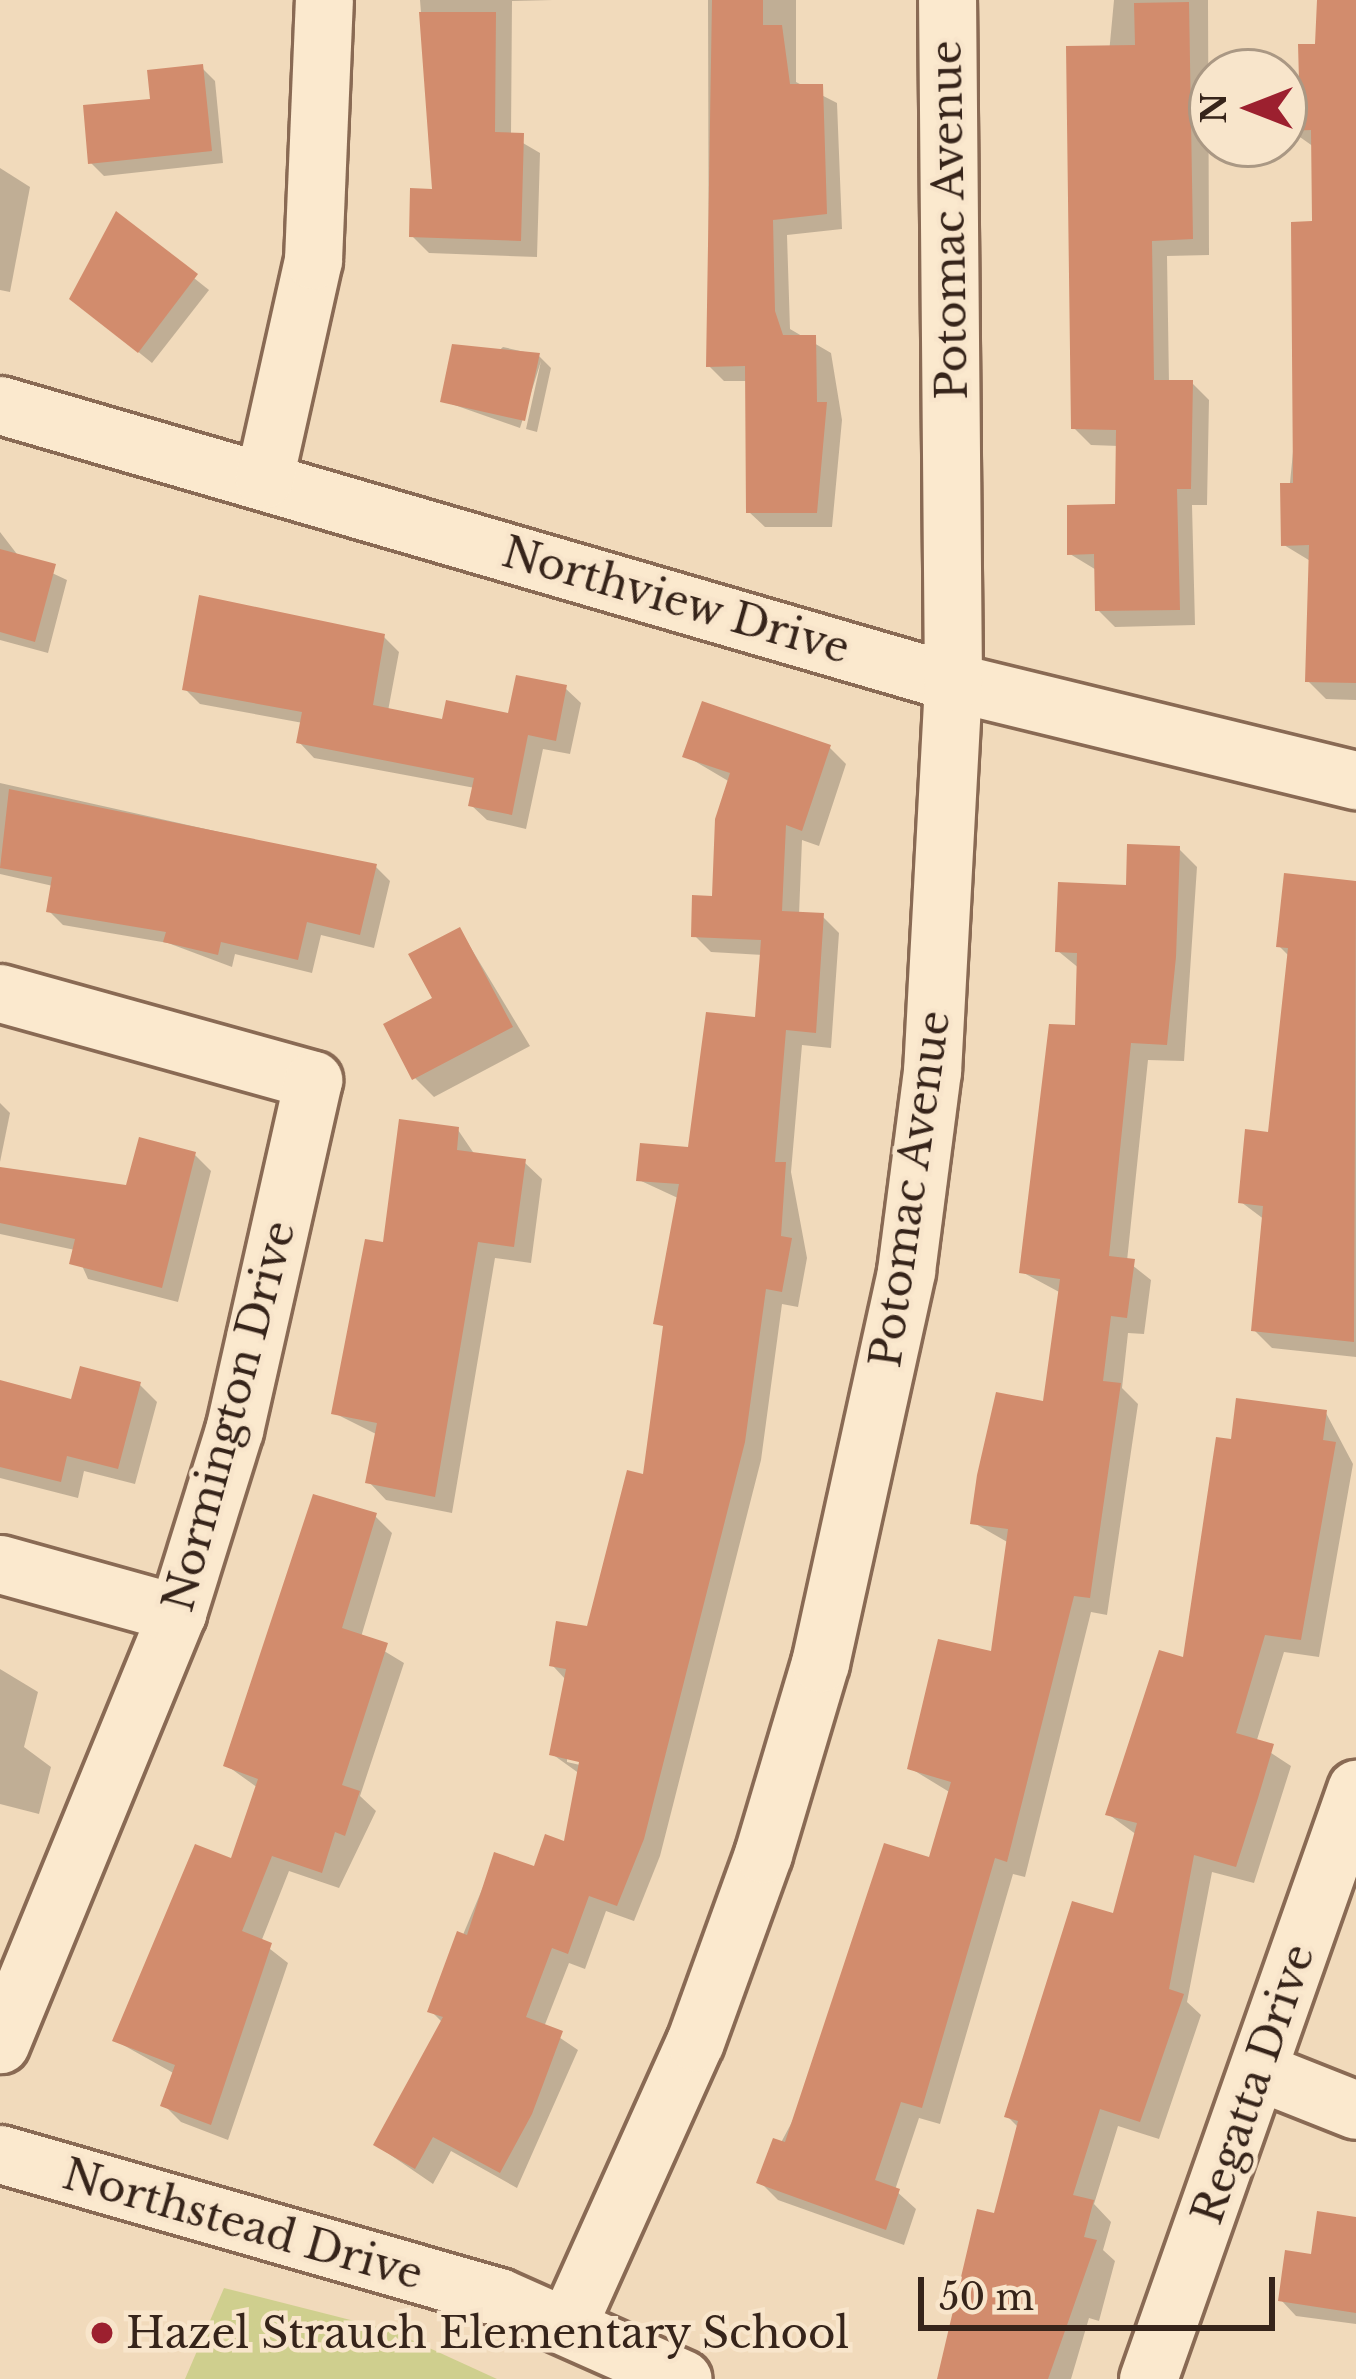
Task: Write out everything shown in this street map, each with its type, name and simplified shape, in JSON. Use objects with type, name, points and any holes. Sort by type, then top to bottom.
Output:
[{"type":"street","points":[[264,479],[314,260],[324,0]]},
{"type":"street","name":"Potomac Avenue","points":[[568,2324],[695,2042],[763,1854],[868,1468],[932,1072],[953,682],[947,0]]},
{"type":"street","name":"Northview Drive","points":[[0,405],[953,682],[1356,780]]},
{"type":"street","name":"Normington Drive","points":[[0,993],[313,1080],[234,1430],[177,1612],[0,2044]]},
{"type":"street","points":[[0,1564],[177,1612]]},
{"type":"street","name":"Regatta Drive","points":[[1148,2379],[1356,1790]]},
{"type":"street","points":[[1258,2071],[1356,2110]]},
{"type":"street","name":"Northstead Drive","points":[[0,2154],[568,2324],[683,2379]]},
{"type":"green space","points":[[224,2288],[390,2330],[497,2379],[185,2379]]},
{"type":"building","points":[[712,0],[763,0],[763,25],[782,25],[790,84],[823,84],[827,214],[773,220],[775,311],[783,335],[816,335],[817,402],[827,402],[817,513],[746,513],[745,366],[706,367]]},
{"type":"building","points":[[1317,0],[1356,0],[1356,683],[1305,682],[1309,545],[1281,546],[1280,483],[1293,483],[1291,222],[1312,221],[1308,48],[1298,48],[1298,44],[1315,44]]},
{"type":"building","points":[[1189,2],[1188,168],[1192,168],[1193,239],[1152,241],[1154,380],[1193,380],[1191,489],[1177,489],[1180,610],[1095,611],[1094,554],[1067,555],[1067,505],[1115,504],[1116,430],[1071,429],[1066,46],[1135,45],[1134,3]]},
{"type":"building","points":[[419,12],[496,12],[495,132],[524,133],[521,241],[409,237],[410,188],[432,189]]},
{"type":"building","points":[[203,64],[212,151],[88,164],[83,105],[150,99],[147,70]]},
{"type":"building","points":[[116,211],[198,274],[138,353],[69,299]]},
{"type":"building","points":[[452,344],[540,353],[525,421],[440,402]]},
{"type":"building","points":[[0,549],[56,564],[35,642],[0,632]]},
{"type":"building","points":[[199,595],[385,634],[373,705],[442,719],[446,700],[508,713],[516,675],[567,685],[556,741],[528,735],[512,815],[468,806],[474,778],[296,743],[302,712],[182,690]]},
{"type":"building","points":[[702,701],[831,745],[802,831],[786,825],[782,911],[824,913],[816,1033],[786,1030],[775,1162],[786,1162],[781,1236],[792,1238],[782,1292],[766,1289],[745,1442],[644,1839],[617,1906],[589,1896],[568,1954],[552,1948],[526,2017],[563,2031],[532,2114],[500,2173],[433,2137],[415,2169],[373,2145],[443,2017],[427,2012],[457,1931],[467,1935],[494,1852],[534,1866],[545,1834],[564,1841],[579,1762],[549,1755],[566,1669],[549,1666],[556,1621],[587,1626],[627,1470],[643,1474],[663,1326],[653,1324],[679,1184],[636,1181],[640,1143],[688,1147],[706,1012],[755,1017],[761,940],[691,937],[692,895],[712,896],[715,819],[730,773],[682,757]]},
{"type":"building","points":[[9,789],[377,864],[360,935],[307,922],[298,960],[221,942],[218,955],[163,942],[166,932],[46,912],[52,877],[0,868]]},
{"type":"building","points":[[1127,844],[1180,846],[1176,957],[1167,1045],[1131,1043],[1109,1256],[1135,1259],[1127,1318],[1111,1316],[1103,1381],[1121,1383],[1090,1598],[1074,1596],[1007,1862],[995,1858],[922,2108],[901,2102],[875,2180],[900,2189],[886,2230],[756,2183],[773,2138],[785,2142],[884,1843],[929,1857],[951,1782],[907,1769],[938,1639],[991,1651],[1008,1529],[970,1524],[977,1475],[996,1392],[1043,1401],[1060,1279],[1019,1273],[1049,1024],[1075,1025],[1077,953],[1055,952],[1058,882],[1126,885]]},
{"type":"building","points":[[1284,873],[1356,881],[1354,1342],[1251,1331],[1263,1206],[1238,1203],[1245,1129],[1268,1132],[1288,948],[1276,947]]},
{"type":"building","points":[[460,927],[513,1027],[412,1080],[383,1024],[432,998],[408,954]]},
{"type":"building","points":[[399,1119],[459,1127],[457,1150],[526,1159],[514,1247],[478,1242],[435,1497],[365,1483],[377,1423],[331,1414],[365,1239],[383,1242]]},
{"type":"building","points":[[139,1137],[196,1152],[162,1288],[69,1264],[75,1239],[0,1223],[0,1167],[126,1185]]},
{"type":"building","points":[[80,1366],[141,1382],[118,1469],[67,1456],[61,1482],[0,1467],[0,1380],[71,1399]]},
{"type":"building","points":[[1236,1398],[1327,1410],[1323,1440],[1336,1442],[1301,1640],[1265,1635],[1236,1733],[1274,1744],[1258,1798],[1236,1867],[1194,1855],[1169,1989],[1184,1994],[1140,2122],[1100,2109],[1073,2195],[1094,2200],[1084,2237],[1097,2240],[1048,2379],[937,2379],[977,2209],[994,2213],[1018,2121],[1004,2117],[1072,1901],[1113,1913],[1137,1823],[1105,1815],[1159,1650],[1183,1657],[1216,1437],[1231,1439]]},
{"type":"building","points":[[313,1494],[377,1513],[342,1628],[388,1643],[342,1785],[360,1791],[345,1836],[335,1832],[322,1873],[272,1856],[242,1931],[272,1943],[211,2125],[160,2106],[175,2065],[112,2041],[195,1844],[231,1858],[258,1779],[223,1766]]},
{"type":"building","points":[[1317,2211],[1356,2217],[1356,2313],[1278,2301],[1285,2250],[1311,2254]]},
{"type":"place","name":"Hazel Strauch Elementary School","points":[[102,2333]]}]
